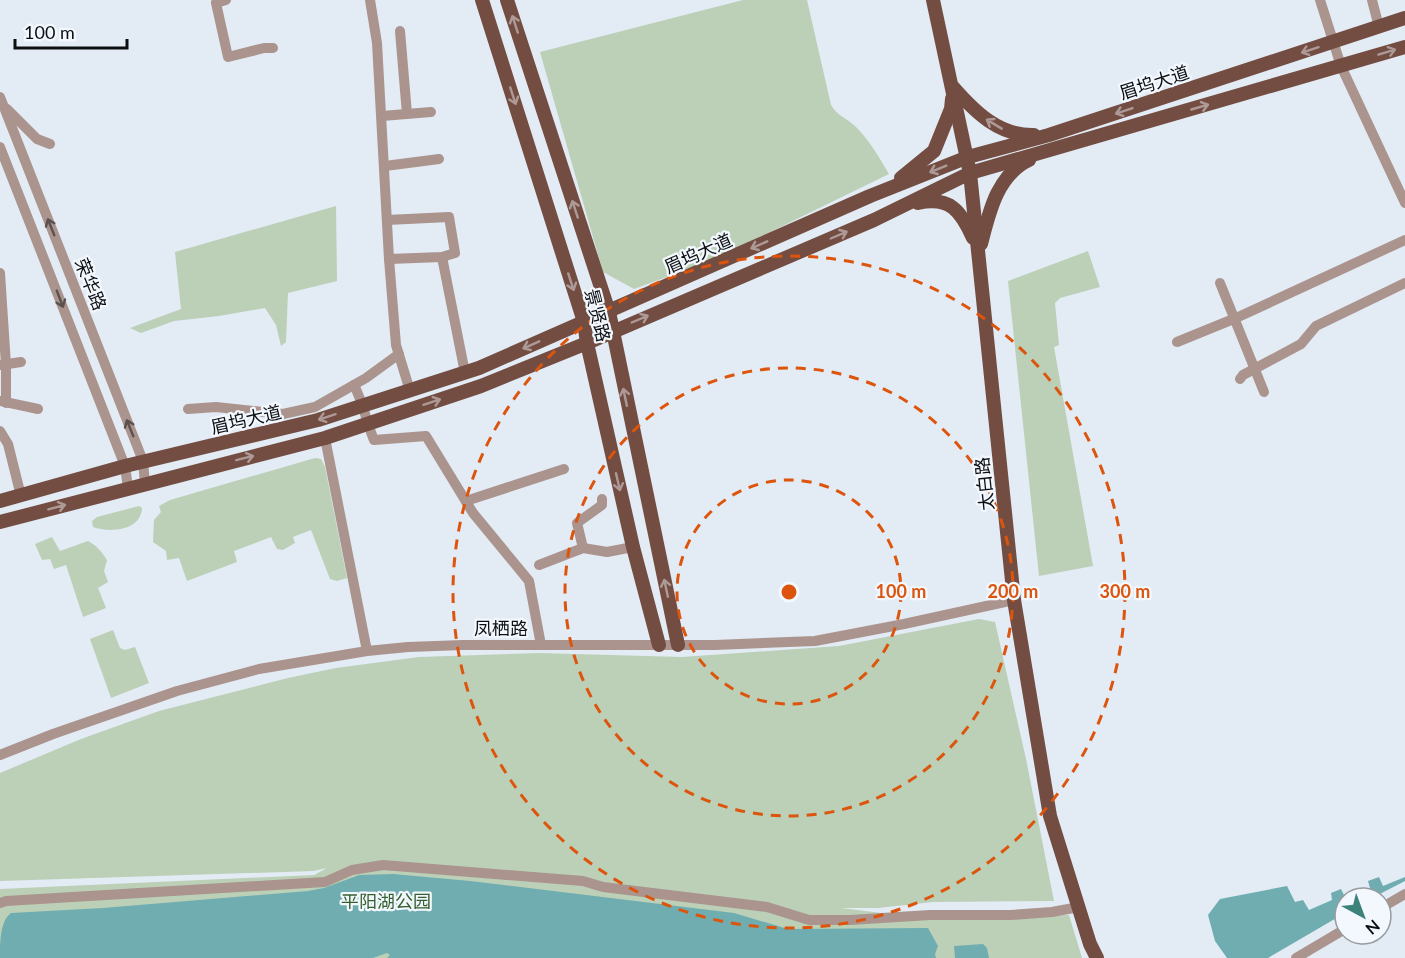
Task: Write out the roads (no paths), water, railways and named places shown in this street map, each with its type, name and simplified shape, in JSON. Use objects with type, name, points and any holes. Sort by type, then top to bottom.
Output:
[{"type":"main road","name":"景贤路","points":[[482,0],[584,322],[633,547],[659,645]]},
{"type":"main road","name":"景贤路","points":[[507,0],[609,312],[611,332],[678,645]]},
{"type":"main road","name":"太白路","points":[[933,0],[968,157],[1014,600],[1050,816],[1090,944],[1097,958]]},
{"type":"main road","name":"眉坞大道","points":[[0,501],[143,461],[318,420],[465,373],[881,192],[968,157],[1049,135],[1405,18]]},
{"type":"main road","name":"眉坞大道","points":[[0,522],[325,438],[481,386],[587,343],[899,208],[970,173],[1405,47]]},
{"type":"main road","points":[[952,85],[986,120],[1004,130],[1023,136],[1049,135]]},
{"type":"main road","points":[[881,192],[934,151],[951,109],[952,85]]},
{"type":"main road","points":[[978,252],[990,207],[1003,182],[1023,163],[1050,150]]},
{"type":"main road","points":[[899,208],[933,200],[953,207],[965,220],[978,252]]},
{"type":"street","points":[[226,0],[216,3],[228,57],[273,48]]},
{"type":"street","points":[[370,0],[377,43],[396,345],[410,390]]},
{"type":"street","points":[[1320,0],[1341,66],[1405,203]]},
{"type":"street","points":[[1372,0],[1379,27]]},
{"type":"street","points":[[399,31],[407,114]]},
{"type":"street","points":[[2,101],[37,140],[50,144]]},
{"type":"street","name":"荣华路","points":[[2,101],[143,461],[145,484]]},
{"type":"street","points":[[382,116],[431,112]]},
{"type":"street","name":"荣华路","points":[[0,147],[124,466],[128,488]]},
{"type":"street","points":[[385,166],[439,159]]},
{"type":"street","points":[[387,220],[449,217],[455,253],[442,257],[389,259]]},
{"type":"street","points":[[1177,342],[1236,318],[1405,240]]},
{"type":"street","points":[[442,257],[465,373]]},
{"type":"street","points":[[0,273],[3,402],[38,409]]},
{"type":"street","points":[[1220,283],[1264,392]]},
{"type":"street","points":[[1240,379],[1243,375],[1301,344],[1316,326],[1405,283]]},
{"type":"street","points":[[1379,303],[1405,291]]},
{"type":"street","points":[[188,409],[216,407],[283,414],[315,407],[354,385],[399,354]]},
{"type":"street","points":[[3,364],[21,362]]},
{"type":"street","points":[[354,385],[364,405],[367,424],[374,440],[426,436],[473,513],[529,581],[541,645]]},
{"type":"street","points":[[0,431],[8,444],[21,496]]},
{"type":"street","points":[[325,438],[367,651]]},
{"type":"street","points":[[466,501],[564,469]]},
{"type":"street","points":[[583,548],[577,523],[602,505],[602,499]]},
{"type":"street","points":[[539,566],[583,548],[607,552],[633,547]]},
{"type":"street","name":"凤栖路","points":[[0,755],[177,691],[259,669],[367,651],[463,645],[678,645],[815,640],[904,624],[1014,600]]},
{"type":"street","points":[[0,903],[325,882],[352,870],[383,865],[583,881],[603,887],[767,907],[809,920],[930,915],[1011,915],[1052,912],[1079,907]]},
{"type":"street","points":[[1296,958],[1333,936]]},
{"type":"water","name":"平阳湖公园","points":[[393,874],[734,913],[788,929],[928,928],[938,946],[936,958],[387,958],[390,955],[387,953],[373,958],[0,958],[3,927],[11,913],[103,908],[308,891],[324,888],[359,875]]},
{"type":"water","points":[[1379,877],[1383,886],[1369,886],[1368,881]]},
{"type":"water","points":[[1405,877],[1405,881],[1393,887],[1383,886]]},
{"type":"water","points":[[1287,886],[1295,902],[1303,900],[1309,910],[1332,900],[1331,893],[1333,892],[1333,920],[1268,958],[1227,958],[1215,941],[1208,915],[1220,899]]},
{"type":"water","points":[[983,944],[987,948],[989,958],[955,958],[954,946]]}]
